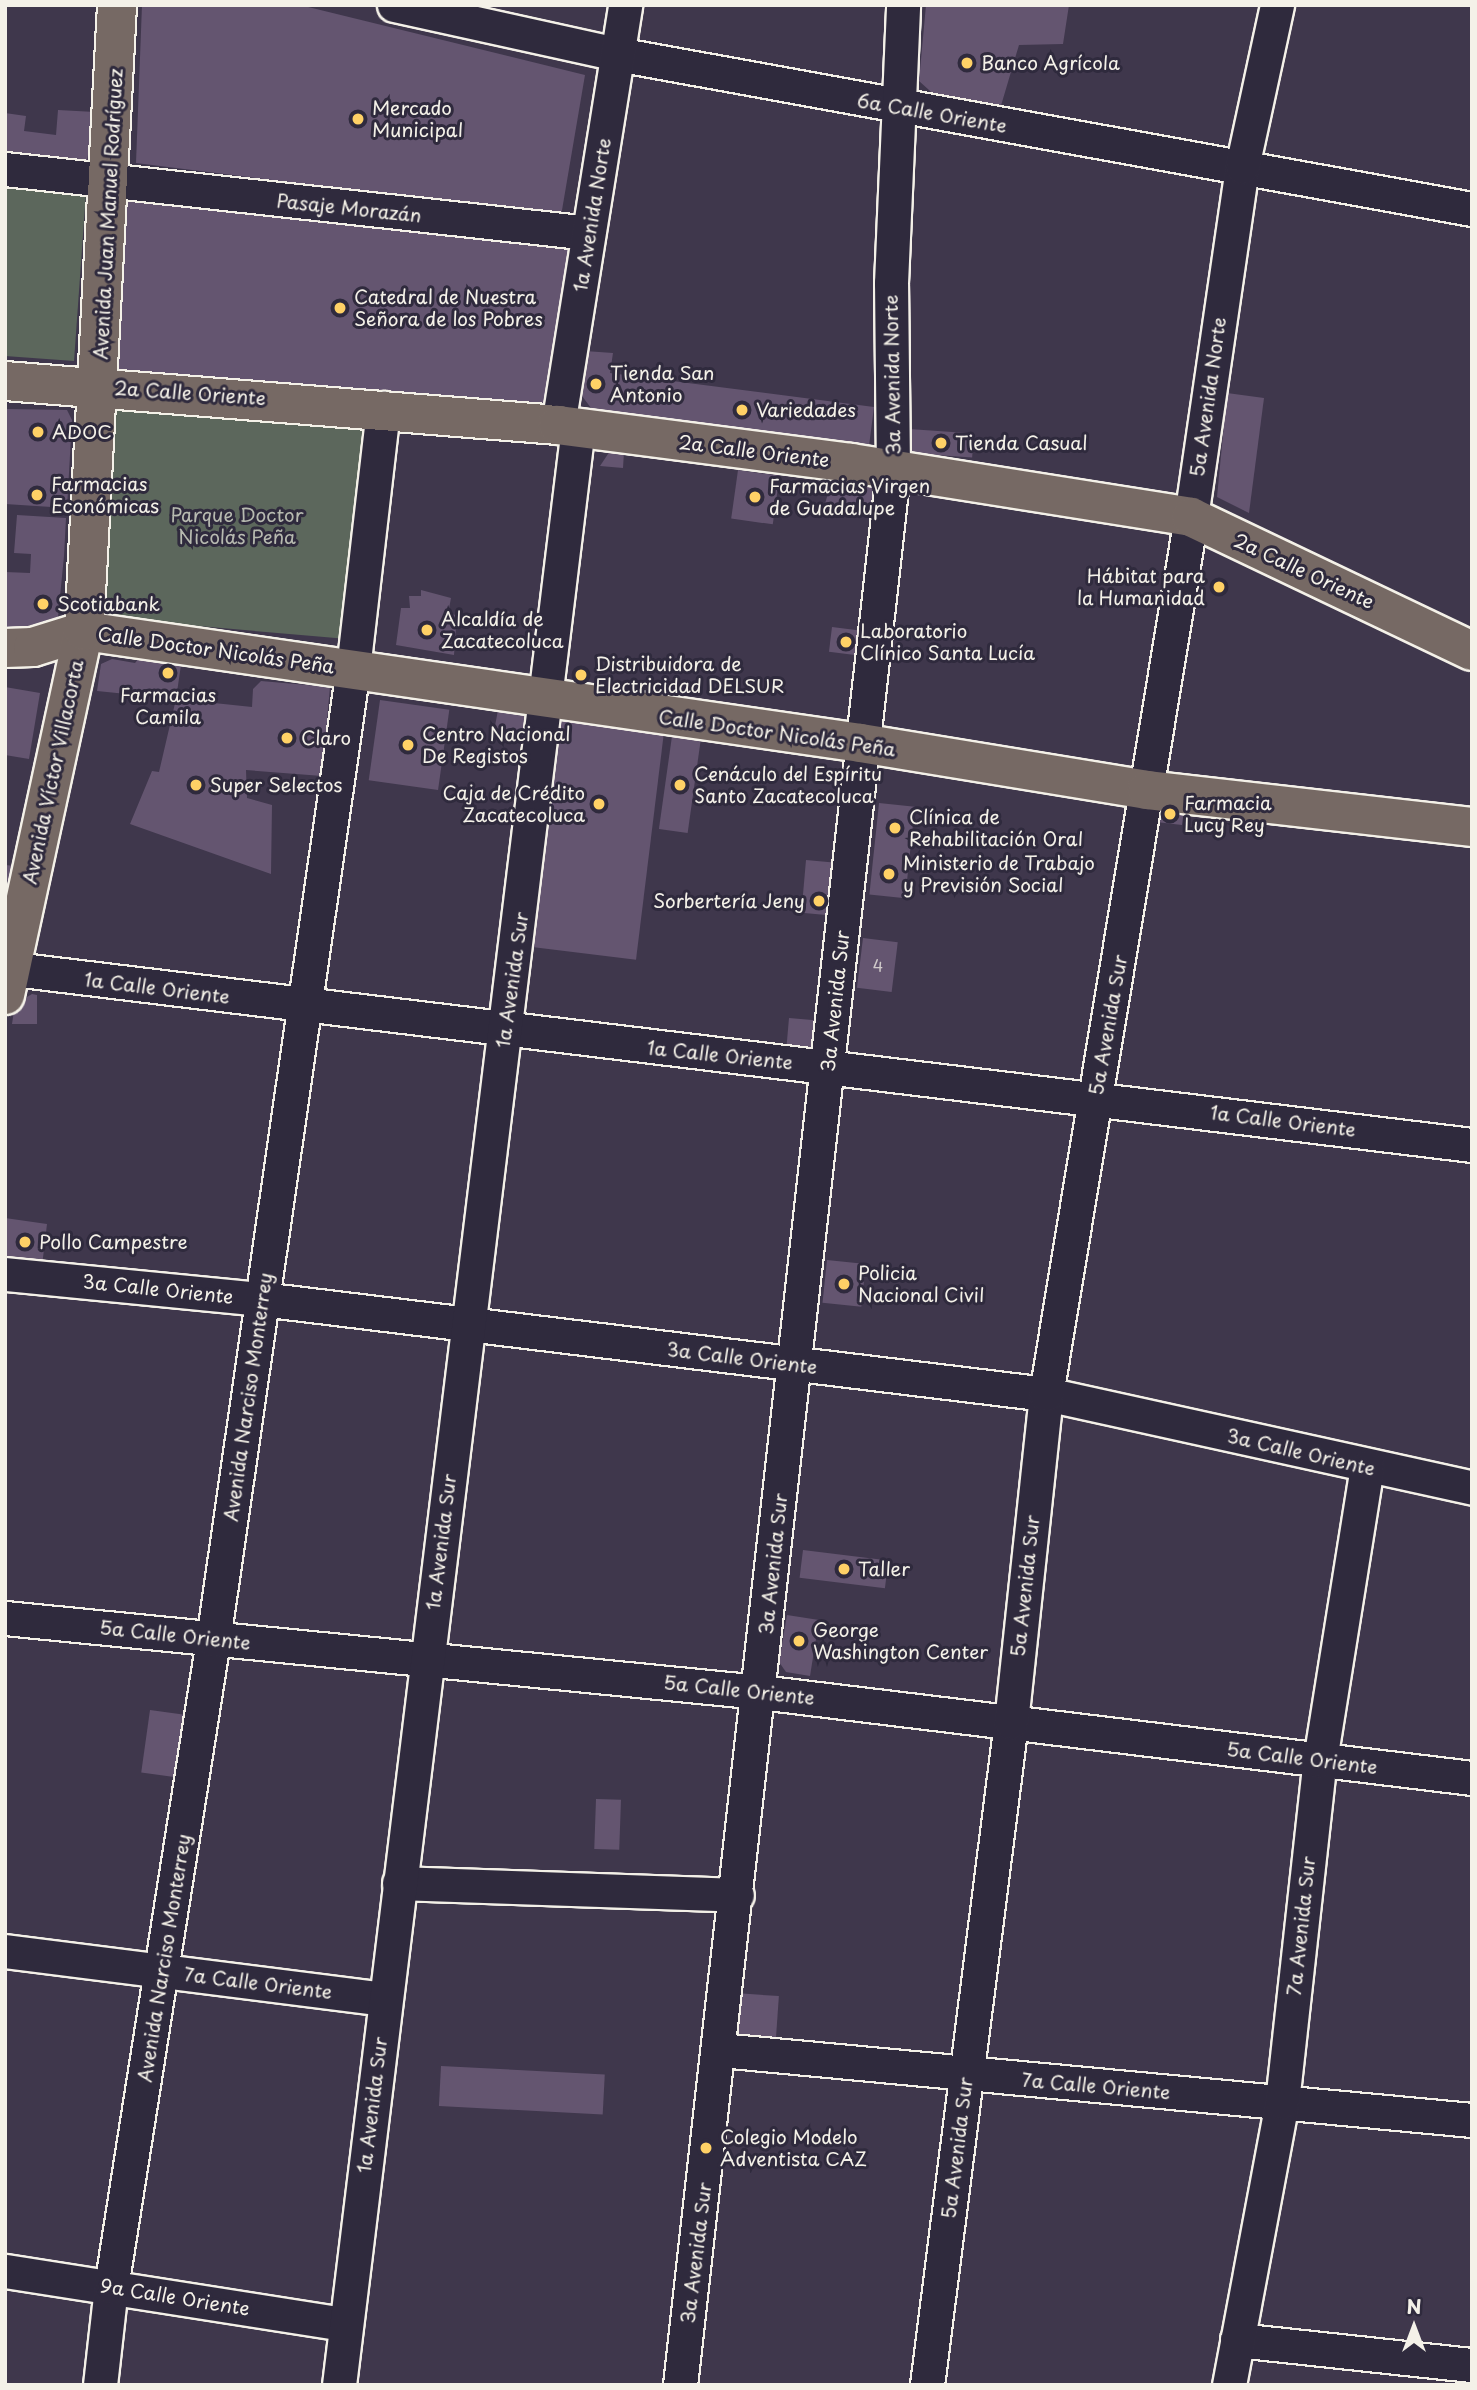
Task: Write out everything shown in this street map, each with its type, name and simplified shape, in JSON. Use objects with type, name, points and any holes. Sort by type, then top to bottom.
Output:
[{"type":"main road","name":"Avenida Juan Manuel Rodríguez","points":[[84,631],[100,386],[117,5]]},
{"type":"main road","name":"2a Calle Oriente","points":[[5,380],[383,408],[568,427],[893,471],[1191,517],[1472,651]]},
{"type":"main road","points":[[5,648],[33,646],[84,631]]},
{"type":"main road","name":"Calle Doctor Nicolás Peña","points":[[84,631],[353,669],[548,701],[861,743],[1147,790],[1472,827]]},
{"type":"main road","name":"Avenida Víctor Villacorta","points":[[7,977],[84,631]]},
{"type":"street","name":"6a Calle Oriente","points":[[394,5],[617,54],[896,107],[1472,209]]},
{"type":"street","name":"1a Avenida Norte","points":[[548,701],[568,427],[589,233],[625,5]]},
{"type":"street","name":"3a Avenida Norte","points":[[861,743],[893,471],[896,107],[903,5]]},
{"type":"street","name":"5a Avenida Norte","points":[[1147,790],[1191,517],[1242,167],[1277,5]]},
{"type":"street","name":"Pasaje Morazán","points":[[5,169],[110,183],[589,233]]},
{"type":"street","name":"Avenida Narciso Monterrey","points":[[100,2385],[111,2287],[213,1640],[305,1007],[353,669],[383,408]]},
{"type":"street","name":"1a Avenida Sur","points":[[339,2385],[467,1327],[548,701]]},
{"type":"street","name":"3a Avenida Sur","points":[[680,2385],[760,1692],[861,743]]},
{"type":"street","name":"5a Avenida Sur","points":[[927,2385],[1011,1722],[1046,1394],[1147,790]]},
{"type":"street","name":"1a Calle Oriente","points":[[7,977],[305,1007],[1472,1144]]},
{"type":"street","name":"3a Calle Oriente","points":[[5,1274],[261,1299],[467,1327],[1046,1394],[1367,1467],[1472,1488]]},
{"type":"street","name":"7a Avenida Sur","points":[[1229,2385],[1282,2102],[1320,1760],[1367,1467]]},
{"type":"street","name":"5a Calle Oriente","points":[[5,1618],[213,1640],[427,1656],[760,1692],[1472,1778]]},
{"type":"street","points":[[399,1884],[737,1895]]},
{"type":"street","name":"7a Calle Oriente","points":[[5,1951],[385,1999]]},
{"type":"street","name":"7a Calle Oriente","points":[[720,2050],[1472,2120]]},
{"type":"street","name":"9a Calle Oriente","points":[[5,2271],[345,2324]]},
{"type":"street","points":[[1237,2340],[1472,2365]]},
{"type":"green space","points":[[5,187],[86,193],[74,361],[5,356]]},
{"type":"green space","name":"Parque Doctor Nicolás Peña","points":[[116,404],[366,426],[347,639],[97,617]]},
{"type":"building","name":"Mercado Municipal","points":[[142,5],[300,5],[585,75],[561,216],[136,163]]},
{"type":"building","name":"Banco Agrícola","points":[[926,5],[1069,5],[1063,44],[1019,45],[1000,109],[939,99],[919,81]]},
{"type":"building","points":[[58,110],[95,112],[87,161],[73,167],[5,160],[5,113],[26,116],[24,131],[56,135]]},
{"type":"building","name":"Catedral de Nuestra Señora de los Pobres","points":[[126,194],[570,241],[551,418],[107,371]]},
{"type":"building","points":[[585,351],[613,353],[610,373],[874,407],[869,446],[591,408],[582,396]]},
{"type":"building","points":[[1227,393],[1264,398],[1249,513],[1217,497]]},
{"type":"building","points":[[5,409],[67,410],[72,420],[67,508],[5,504]]},
{"type":"building","name":"Tienda Casual","points":[[909,429],[974,434],[972,457],[907,453]]},
{"type":"building","points":[[610,451],[624,452],[623,468],[600,466]]},
{"type":"building","name":"Farmacias Virgen de Guadalupe","points":[[738,470],[780,476],[773,524],[731,519]]},
{"type":"building","points":[[833,477],[881,486],[888,519],[824,507]]},
{"type":"building","points":[[17,515],[66,518],[58,617],[5,633],[5,572],[30,573],[31,554],[14,553]]},
{"type":"building","name":"Alcaldía de Zacatecoluca","points":[[421,590],[451,598],[448,614],[457,615],[454,655],[396,645],[401,608],[410,608],[409,596],[421,596]]},
{"type":"building","name":"Laboratorio Clínico Santa Lucía","points":[[832,627],[864,631],[861,656],[829,652]]},
{"type":"building","points":[[139,658],[181,665],[176,699],[97,691],[101,664],[112,659],[135,663]]},
{"type":"building","name":"Super Selectos","points":[[261,681],[330,687],[322,776],[246,770],[247,798],[272,805],[271,874],[130,824],[152,771],[159,772],[176,699],[252,707],[253,689]]},
{"type":"building","points":[[5,687],[40,693],[29,759],[5,755]]},
{"type":"building","name":"Centro Nacional De Registos","points":[[380,700],[449,710],[438,790],[369,780]]},
{"type":"building","points":[[498,710],[527,715],[530,743],[493,737]]},
{"type":"building","name":"Caja de Crédito Zacatecoluca","points":[[554,717],[664,731],[636,960],[526,946]]},
{"type":"building","name":"Cenáculo del Espíritu Santo Zacatecoluca","points":[[672,736],[701,740],[688,833],[659,829]]},
{"type":"building","points":[[879,803],[915,807],[905,898],[869,894]]},
{"type":"building","name":"Farmacia Lucy Rey","points":[[1185,803],[1182,825],[1156,822],[1158,805]]},
{"type":"building","points":[[806,860],[839,863],[834,916],[801,913]]},
{"type":"building","points":[[5,865],[15,866],[12,881],[5,880]]},
{"type":"building","points":[[863,938],[898,942],[892,992],[857,988]]},
{"type":"building","points":[[32,994],[37,995],[37,1024],[12,1024],[15,1004]]},
{"type":"building","points":[[789,1018],[821,1021],[817,1064],[785,1061]]},
{"type":"building","name":"Pollo Campestre","points":[[5,1218],[47,1224],[42,1266],[5,1261]]},
{"type":"building","name":"Policia Nacional Civil","points":[[827,1260],[866,1264],[861,1307],[823,1303]]},
{"type":"building","name":"Taller","points":[[803,1550],[888,1560],[885,1588],[800,1578]]},
{"type":"building","name":"George Washington Center","points":[[787,1615],[819,1620],[810,1676],[786,1672],[779,1662]]},
{"type":"building","points":[[150,1710],[185,1715],[176,1777],[141,1772]]},
{"type":"building","points":[[596,1799],[621,1800],[619,1850],[594,1849]]},
{"type":"building","points":[[735,1993],[779,1996],[775,2049],[731,2046]]},
{"type":"building","points":[[441,2066],[605,2075],[603,2115],[439,2106]]},
{"type":"place","name":"Banco Agrícola","points":[[967,63]]},
{"type":"place","name":"Mercado Municipal","points":[[358,119]]},
{"type":"place","name":"Catedral de Nuestra Señora de los Pobres","points":[[340,308]]},
{"type":"place","name":"Tienda San Antonio","points":[[596,384]]},
{"type":"place","name":"Variedades","points":[[742,410]]},
{"type":"place","name":"ADOC","points":[[38,432]]},
{"type":"place","name":"Tienda Casual","points":[[941,443]]},
{"type":"place","name":"Farmacias Económicas","points":[[37,495]]},
{"type":"place","name":"Farmacias Virgen de Guadalupe","points":[[755,497]]},
{"type":"place","name":"Hábitat para la Humanidad","points":[[1219,587]]},
{"type":"place","name":"Scotiabank","points":[[43,604]]},
{"type":"place","name":"Alcaldía de Zacatecoluca","points":[[427,630]]},
{"type":"place","name":"Laboratorio Clínico Santa Lucía","points":[[846,642]]},
{"type":"place","name":"Farmacias Camila","points":[[168,673]]},
{"type":"place","name":"Distribuidora de Electricidad DELSUR","points":[[581,675]]},
{"type":"place","name":"Claro","points":[[287,738]]},
{"type":"place","name":"Centro Nacional De Registos","points":[[408,745]]},
{"type":"place","name":"Super Selectos","points":[[196,785]]},
{"type":"place","name":"Cenáculo del Espíritu Santo Zacatecoluca","points":[[680,785]]},
{"type":"place","name":"Caja de Crédito Zacatecoluca","points":[[599,804]]},
{"type":"place","name":"Farmacia Lucy Rey","points":[[1170,814]]},
{"type":"place","name":"Clínica de Rehabilitación Oral","points":[[895,828]]},
{"type":"place","name":"Ministerio de Trabajo y Previsión Social","points":[[889,874]]},
{"type":"place","name":"Sorbertería Jeny","points":[[819,901]]},
{"type":"place","name":"Pollo Campestre","points":[[25,1242]]},
{"type":"place","name":"Policia Nacional Civil","points":[[844,1284]]},
{"type":"place","name":"Taller","points":[[844,1569]]},
{"type":"place","name":"George Washington Center","points":[[799,1641]]},
{"type":"place","name":"Colegio Modelo Adventista CAZ","points":[[706,2148]]}]
